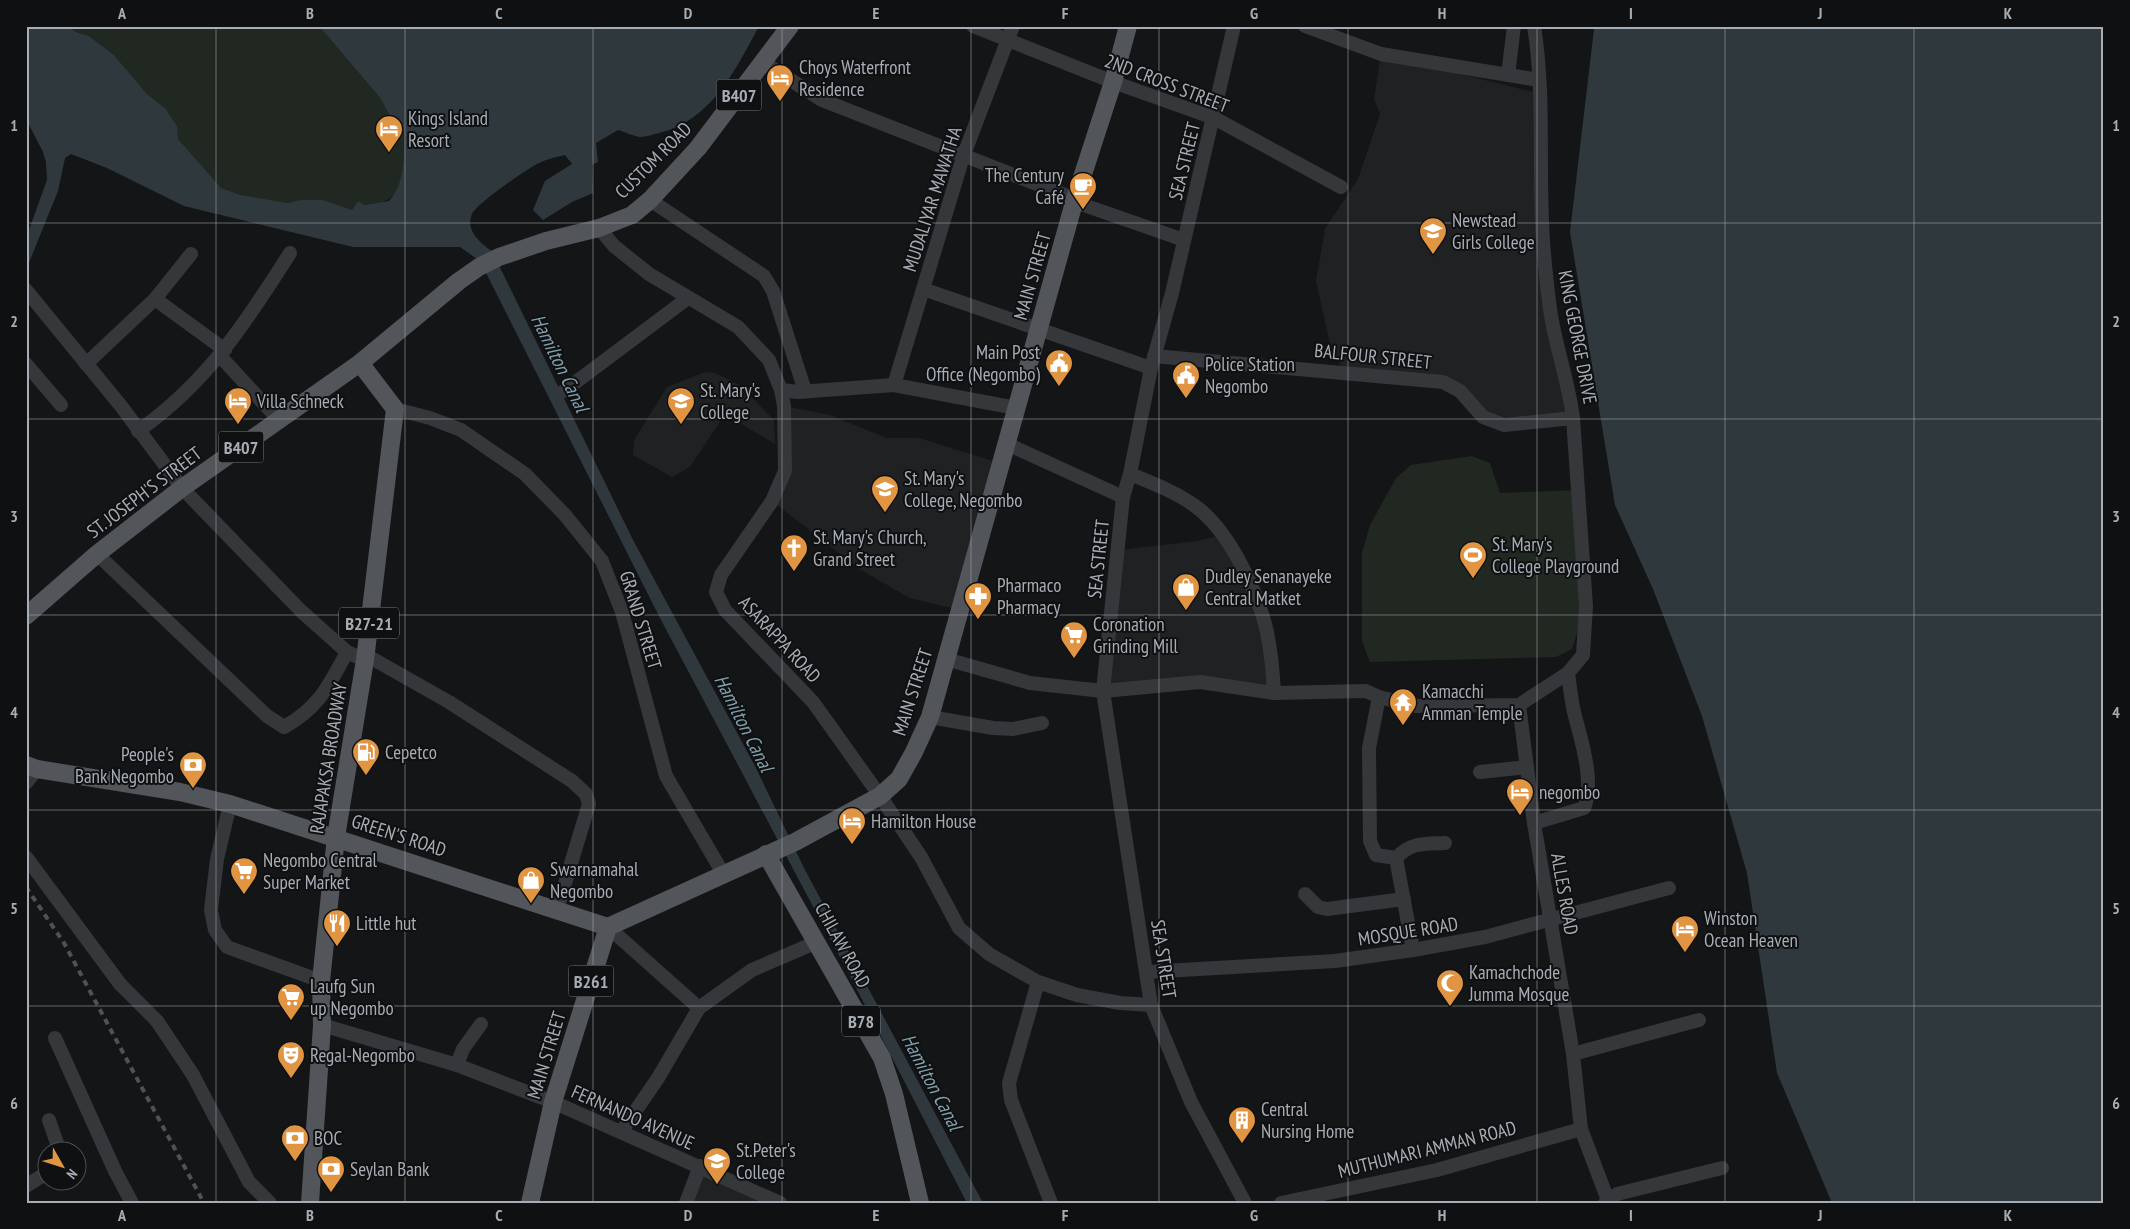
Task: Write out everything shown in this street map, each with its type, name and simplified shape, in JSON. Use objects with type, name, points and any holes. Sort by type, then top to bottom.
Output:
[{"type":"main road","name":"CUSTOM ROAD","points":[[459,281],[479,267],[499,257],[546,241],[599,228],[632,215],[650,200],[698,148],[764,63],[790,26]]},
{"type":"main road","name":"MAIN STREET","points":[[530,1203],[553,1102],[608,927],[795,842],[880,796],[899,779],[914,752],[930,716],[1075,200],[1113,82],[1128,26]]},
{"type":"main road","name":"ST. JOSEPH'S STREET","points":[[26,616],[96,554],[182,488],[360,363],[459,281]]},
{"type":"main road","points":[[360,363],[395,409]]},
{"type":"main road","name":"RAJAPAKSA BROADWAY","points":[[310,1203],[322,1025],[321,981],[336,837],[365,658],[395,409]]},
{"type":"main road","name":"GREEN'S ROAD","points":[[32,767],[180,792],[230,804],[608,927]]},
{"type":"main road","name":"CHILAW ROAD","points":[[766,854],[882,1058],[894,1094],[920,1203]]},
{"type":"street","name":"2ND CROSS STREET","points":[[973,26],[1113,82],[1214,118],[1341,187]]},
{"type":"street","name":"MUDALIYAR MAWATHA","points":[[894,385],[964,157],[1013,26]]},
{"type":"street","name":"SEA STREET","points":[[1234,26],[1172,293],[1152,362],[1124,497],[1103,691],[1151,1005],[1191,1102],[1245,1203]]},
{"type":"street","points":[[1305,26],[1381,54],[1539,80]]},
{"type":"street","points":[[1508,75],[1514,26]]},
{"type":"street","name":"KING GEORGE DRIVE","points":[[1534,26],[1539,80],[1540,189],[1544,254],[1552,321],[1572,402],[1586,606],[1584,655],[1568,674]]},
{"type":"street","points":[[764,63],[822,100],[1075,200],[1184,240]]},
{"type":"street","points":[[650,200],[764,276],[774,291],[805,391]]},
{"type":"street","name":"ASARAPPA ROAD","points":[[599,228],[614,246],[649,274],[738,327],[769,360],[781,390],[784,406],[785,471],[772,501],[721,575],[716,592],[725,610],[813,702],[921,857],[959,928],[989,954],[1038,982],[1077,995],[1120,1003],[1151,1005]]},
{"type":"street","points":[[138,431],[162,414],[222,353],[248,319],[290,253]]},
{"type":"street","points":[[86,364],[156,299],[191,254]]},
{"type":"street","name":"BALFOUR STREET","points":[[923,289],[1039,330],[1152,362],[1443,382],[1460,391],[1483,417],[1504,425],[1573,418]]},
{"type":"street","points":[[27,295],[121,406],[182,488],[301,611],[347,652],[365,658],[449,702],[572,781],[586,794],[589,804],[557,910]]},
{"type":"street","points":[[564,391],[688,298]]},
{"type":"street","points":[[156,299],[222,353],[279,420]]},
{"type":"street","points":[[26,364],[60,405]]},
{"type":"street","points":[[781,390],[805,391],[894,385],[1016,408]]},
{"type":"street","name":"GRAND STREET","points":[[395,409],[430,418],[461,430],[525,474],[565,515],[602,561],[622,612],[666,776],[724,875]]},
{"type":"street","points":[[1007,444],[1124,497]]},
{"type":"street","points":[[1130,474],[1195,505],[1210,518],[1226,538],[1254,591],[1267,632],[1274,693]]},
{"type":"street","points":[[96,554],[267,716],[284,727],[299,719],[320,700],[347,652]]},
{"type":"street","points":[[946,659],[1030,682],[1103,691],[1200,682],[1274,693],[1366,691],[1378,698],[1416,706],[1519,705],[1568,674],[1573,710],[1584,748],[1588,798],[1584,808],[1534,824]]},
{"type":"street","points":[[1378,698],[1369,748],[1370,841],[1376,855],[1396,858]]},
{"type":"street","name":"ALLES ROAD","points":[[1519,705],[1534,824],[1573,1054],[1581,1129],[1608,1202]]},
{"type":"street","points":[[930,716],[993,728],[1013,729],[1042,723]]},
{"type":"street","points":[[26,783],[32,767]]},
{"type":"street","points":[[1480,772],[1527,767]]},
{"type":"street","points":[[230,804],[217,859],[211,910],[215,930],[227,947],[321,981]]},
{"type":"street","points":[[1396,858],[1404,850],[1415,845],[1445,843]]},
{"type":"street","points":[[26,857],[120,984],[157,1021],[193,1075],[249,1182],[270,1203]]},
{"type":"street","points":[[1396,858],[1413,950]]},
{"type":"street","name":"MOSQUE ROAD","points":[[1147,972],[1335,961],[1413,950],[1485,937],[1669,888]]},
{"type":"street","points":[[1305,894],[1318,907],[1327,909],[1404,899]]},
{"type":"street","points":[[608,927],[699,1008]]},
{"type":"street","points":[[621,1132],[658,1078],[699,1008],[752,970],[817,942]]},
{"type":"street","points":[[1038,982],[1009,1084],[1011,1100],[1051,1203]]},
{"type":"street","points":[[1573,1054],[1699,1020]]},
{"type":"street","points":[[457,1065],[463,1049],[481,1024]]},
{"type":"street","name":"FERNANDO AVENUE","points":[[322,1025],[457,1065],[553,1102],[780,1203]]},
{"type":"street","points":[[55,1038],[115,1171],[132,1203]]},
{"type":"street","points":[[49,1120],[57,1142]]},
{"type":"street","name":"MUTHUMARI AMMAN ROAD","points":[[1281,1203],[1437,1170],[1581,1129]]},
{"type":"street","points":[[686,1203],[700,1166]]},
{"type":"street","points":[[1608,1202],[1616,1194],[1722,1168]]},
{"type":"street","points":[[26,1186],[38,1178]]},
{"type":"shaded area","points":[[26,26],[68,26],[76,32],[89,36],[114,55],[147,94],[165,108],[177,126],[178,139],[221,188],[241,195],[288,203],[301,200],[323,200],[352,210],[358,201],[365,205],[389,201],[395,193],[403,168],[404,132],[396,128],[381,99],[319,26],[759,26],[731,76],[720,91],[693,117],[677,127],[645,137],[618,130],[596,143],[598,162],[592,165],[593,193],[572,202],[543,220],[533,210],[545,181],[572,164],[565,155],[555,157],[533,166],[492,195],[472,214],[470,225],[475,236],[492,251],[633,540],[756,768],[804,868],[983,1203],[967,1203],[853,982],[660,618],[480,261],[460,247],[353,247],[184,206],[107,168],[71,154],[65,158],[58,191],[26,270],[26,238],[47,180],[46,162],[43,152],[26,119]]},
{"type":"shaded area","points":[[68,26],[319,26],[381,99],[396,128],[404,132],[403,174],[396,192],[389,199],[380,203],[366,205],[358,201],[352,210],[323,200],[302,200],[288,203],[241,195],[221,188],[177,139],[177,126],[165,108],[147,94],[114,55],[89,36],[76,32]]},
{"type":"shaded area","points":[[1601,26],[2104,26],[2104,1203],[1832,1203],[1777,1073],[1747,873],[1702,716],[1653,589],[1615,505],[1570,232],[1594,29]]},
{"type":"shaded area","name":"Newstead Girls College","points":[[1381,54],[1533,92],[1552,321],[1573,418],[1504,425],[1460,391],[1344,372],[1330,344],[1316,281],[1325,229],[1358,179],[1380,114],[1374,99]]},
{"type":"shaded area","name":"St. Mary's College","points":[[705,372],[715,373],[740,385],[774,420],[775,444],[725,414],[690,467],[672,477],[633,455],[634,440],[667,387]]},
{"type":"shaded area","name":"St. Mary's College, Negombo","points":[[784,406],[830,415],[887,438],[919,438],[996,462],[956,609],[910,598],[861,570],[772,501],[785,471]]},
{"type":"shaded area","name":"St. Mary's College Playground","points":[[1472,456],[1490,463],[1500,493],[1578,490],[1586,606],[1572,649],[1556,657],[1370,662],[1362,641],[1362,553],[1370,525],[1396,478],[1411,465]]},
{"type":"shaded area","name":"Dudley Senanayeke Central Matket","points":[[1213,537],[1226,538],[1254,591],[1274,693],[1200,682],[1103,691],[1119,550],[1197,541]]},
{"type":"shaded area","name":"St.Peter's College","points":[[700,1166],[780,1203],[686,1203]]},
{"type":"railway","points":[[26,887],[64,943],[204,1203]]},
{"type":"place","name":"Choys Waterfront Residence","points":[[780,102]]},
{"type":"place","name":"Kings Island Resort","points":[[389,153]]},
{"type":"place","name":"The Century Café","points":[[1083,210]]},
{"type":"place","name":"Newstead Girls College","points":[[1433,255]]},
{"type":"place","name":"Main Post Office (Negombo)","points":[[1059,387]]},
{"type":"place","name":"Police Station Negombo","points":[[1186,399]]},
{"type":"place","name":"Villa Schneck","points":[[238,425]]},
{"type":"place","name":"St. Mary's College","points":[[681,425]]},
{"type":"place","name":"St. Mary's College, Negombo","points":[[885,513]]},
{"type":"place","name":"St. Mary's Church, Grand Street","points":[[794,572]]},
{"type":"place","name":"St. Mary's College Playground","points":[[1473,579]]},
{"type":"place","name":"Dudley Senanayeke Central Matket","points":[[1186,611]]},
{"type":"place","name":"Pharmaco Pharmacy","points":[[978,620]]},
{"type":"place","name":"Coronation Grinding Mill","points":[[1074,659]]},
{"type":"place","name":"Kamacchi Amman Temple","points":[[1403,726]]},
{"type":"place","name":"Cepetco","points":[[366,776]]},
{"type":"place","name":"People's Bank Negombo","points":[[193,789]]},
{"type":"place","name":"negombo","points":[[1520,816]]},
{"type":"place","name":"Hamilton House","points":[[852,845]]},
{"type":"place","name":"Negombo Central Super Market","points":[[244,895]]},
{"type":"place","name":"Swarnamahal Negombo","points":[[531,904]]},
{"type":"place","name":"Little hut","points":[[337,947]]},
{"type":"place","name":"Winston Ocean Heaven","points":[[1685,953]]},
{"type":"place","name":"Kamachchode Jumma Mosque","points":[[1450,1007]]},
{"type":"place","name":"Laufg Sun up Negombo","points":[[291,1021]]},
{"type":"place","name":"Regal-Negombo","points":[[291,1079]]},
{"type":"place","name":"Central Nursing Home","points":[[1242,1144]]},
{"type":"place","name":"BOC","points":[[295,1162]]},
{"type":"place","name":"St.Peter's College","points":[[717,1185]]},
{"type":"place","name":"Seylan Bank","points":[[331,1193]]},
{"type":"water label","name":"Hamilton Canal","points":[[560,363]]},
{"type":"water label","name":"Hamilton Canal","points":[[744,723]]},
{"type":"water label","name":"Hamilton Canal","points":[[932,1082]]}]
